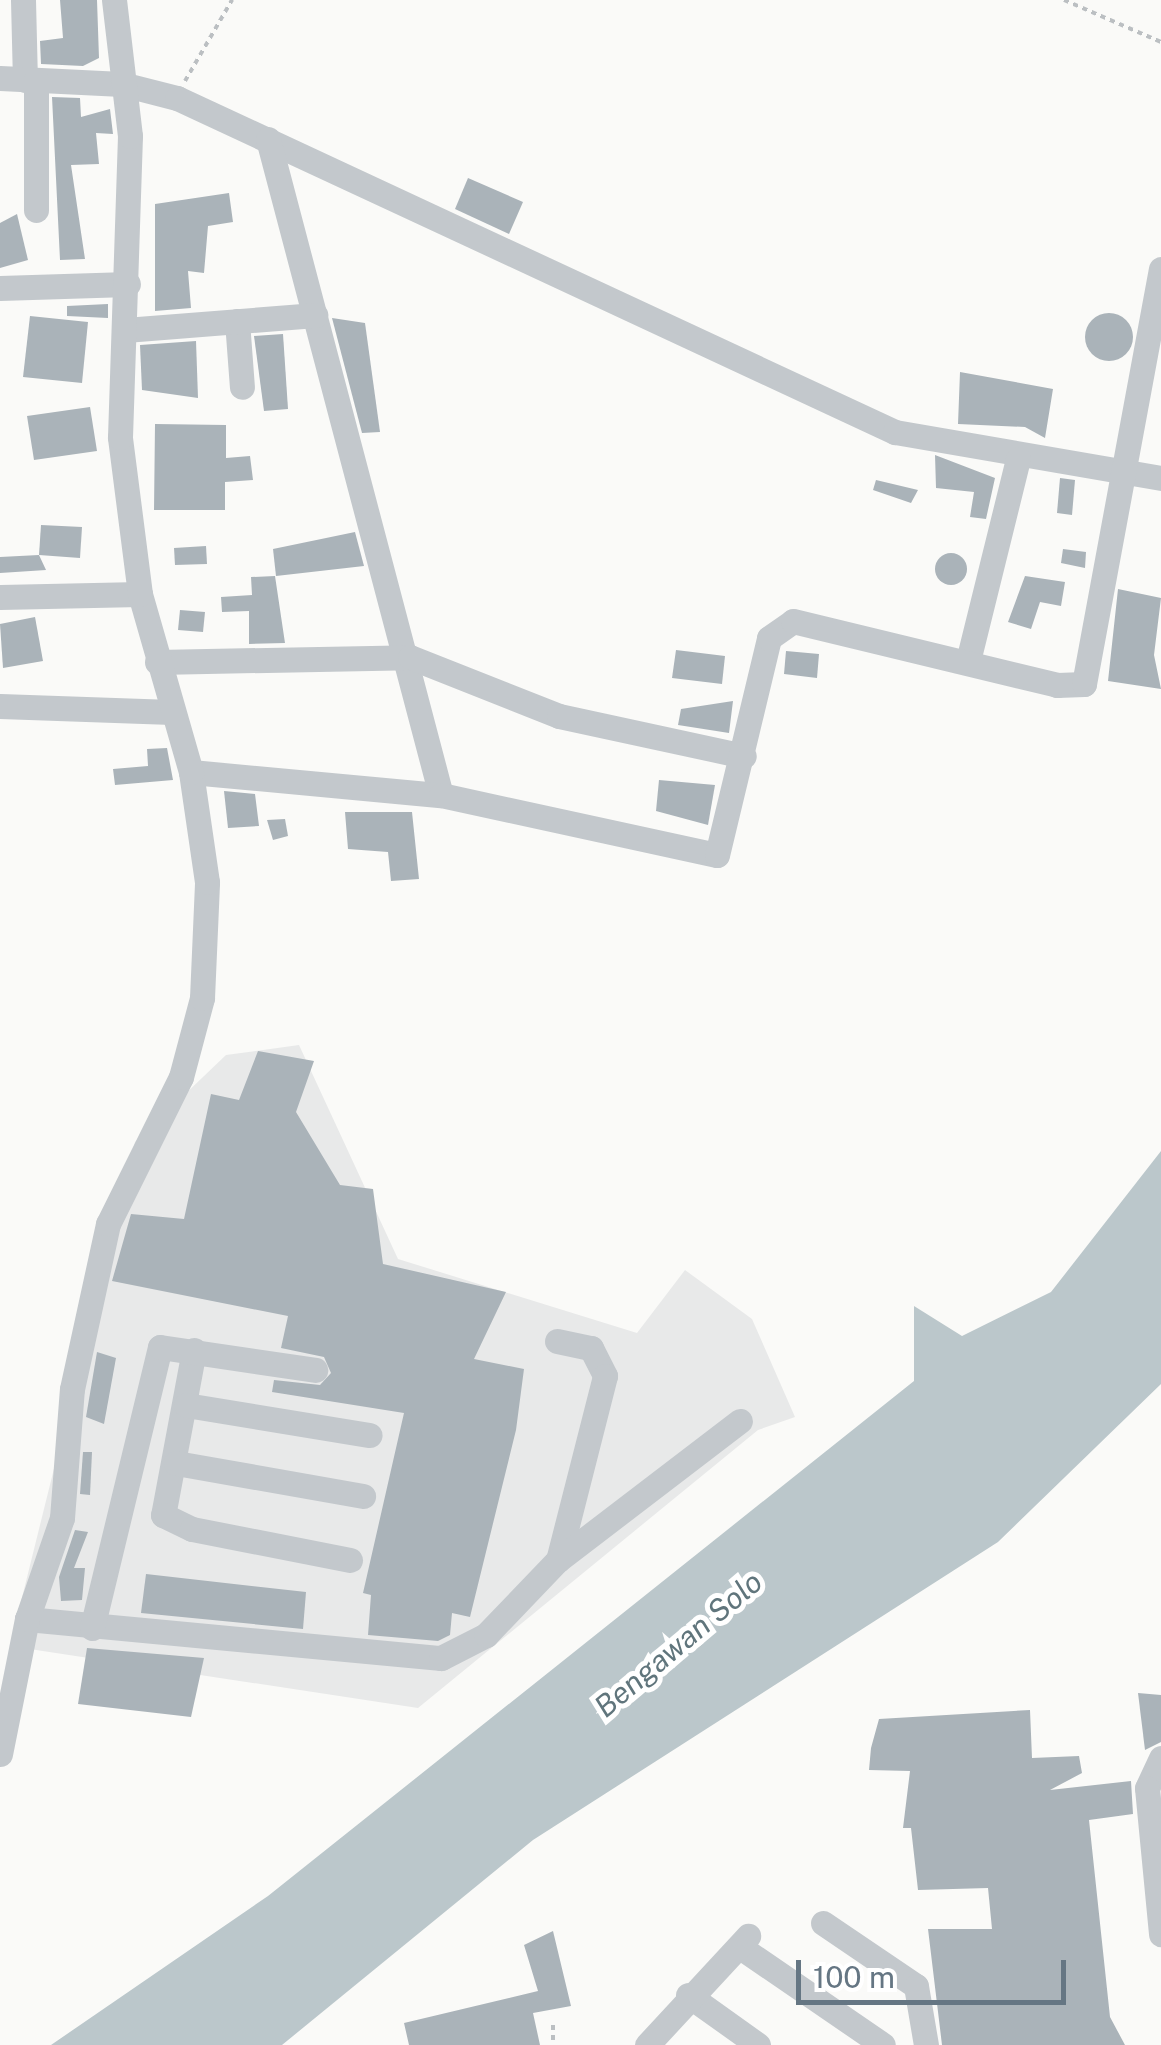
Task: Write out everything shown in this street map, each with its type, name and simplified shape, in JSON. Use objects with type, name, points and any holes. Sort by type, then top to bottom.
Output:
[{"type":"street","points":[[23,0],[20,79],[36,210]]},
{"type":"street","points":[[0,1754],[27,1620],[62,1518],[72,1389],[108,1224],[182,1077],[202,998],[207,882],[191,772],[156,662],[140,594],[120,437],[128,284],[122,84],[114,0]]},
{"type":"street","points":[[20,79],[122,84],[176,98],[895,432],[1018,459],[1161,478]]},
{"type":"street","points":[[268,139],[410,657],[440,795]]},
{"type":"street","points":[[191,772],[440,795],[719,855],[769,638],[793,621],[1084,684],[1155,349],[1161,269]]},
{"type":"street","points":[[0,288],[128,284]]},
{"type":"street","points":[[125,330],[315,315]]},
{"type":"street","points":[[237,321],[242,387]]},
{"type":"street","points":[[968,661],[1018,459]]},
{"type":"street","points":[[0,597],[140,594]]},
{"type":"street","points":[[156,662],[410,657],[560,716],[744,756]]},
{"type":"street","points":[[0,706],[172,712]]},
{"type":"street","points":[[557,1341],[591,1348],[605,1376],[558,1560]]},
{"type":"street","points":[[92,1628],[156,1352],[194,1350],[315,1370]]},
{"type":"street","points":[[194,1350],[176,1463],[163,1515],[176,1525],[350,1560]]},
{"type":"street","points":[[186,1405],[370,1435]]},
{"type":"street","points":[[27,1620],[441,1658],[486,1635],[558,1560],[740,1422]]},
{"type":"street","points":[[176,1463],[363,1496]]},
{"type":"street","points":[[1161,1758],[1147,1788],[1161,1934]]},
{"type":"street","points":[[823,1923],[916,1986],[926,2045]]},
{"type":"street","points":[[647,2045],[688,1995],[744,1941],[882,2045]]},
{"type":"street","points":[[688,1995],[758,2045]]},
{"type":"path","points":[[176,98],[232,0]]},
{"type":"path","points":[[1064,0],[1161,42]]},
{"type":"path","points":[[553,2025],[554,2045]]},
{"type":"shaded area","points":[[299,1045],[398,1259],[637,1333],[685,1270],[752,1319],[795,1417],[758,1430],[418,1708],[10,1646],[135,1142],[226,1055]]},
{"type":"water","name":"Bengawan Solo","points":[[1161,1151],[1161,1384],[998,1542],[533,1840],[282,2045],[51,2045],[268,1896],[914,1381],[914,1306],[962,1336],[1051,1292]]},
{"type":"building","points":[[60,0],[97,0],[99,58],[83,66],[41,64],[40,41],[63,38]]},
{"type":"building","points":[[52,97],[80,98],[81,117],[110,109],[113,134],[96,133],[99,164],[71,165],[85,259],[60,260]]},
{"type":"building","points":[[468,178],[523,202],[509,234],[455,209]]},
{"type":"building","points":[[229,193],[233,222],[208,226],[204,273],[188,271],[191,308],[155,311],[155,204]]},
{"type":"building","points":[[17,214],[28,260],[0,268],[0,223]]},
{"type":"building","points":[[108,304],[108,318],[67,316],[67,306]]},
{"type":"building","points":[[1109,313],[1126,320],[1133,337],[1126,354],[1109,361],[1092,354],[1085,337],[1092,320]]},
{"type":"building","points":[[30,316],[88,322],[82,383],[23,377]]},
{"type":"building","points":[[332,318],[365,323],[380,432],[362,433]]},
{"type":"building","points":[[283,334],[288,409],[264,411],[254,336]]},
{"type":"building","points":[[196,341],[198,398],[142,390],[140,345]]},
{"type":"building","points":[[960,372],[1053,389],[1045,438],[1025,427],[958,424]]},
{"type":"building","points":[[90,407],[97,451],[34,460],[27,416]]},
{"type":"building","points":[[155,424],[226,425],[226,458],[250,456],[253,480],[225,482],[225,510],[154,510]]},
{"type":"building","points":[[935,455],[995,478],[986,519],[970,517],[974,492],[936,488]]},
{"type":"building","points":[[1060,478],[1075,480],[1072,515],[1057,513]]},
{"type":"building","points":[[876,480],[918,490],[911,503],[873,490]]},
{"type":"building","points":[[41,525],[82,527],[80,558],[39,555]]},
{"type":"building","points":[[355,532],[364,566],[276,576],[273,549]]},
{"type":"building","points":[[206,546],[207,564],[175,565],[174,548]]},
{"type":"building","points":[[1063,549],[1086,552],[1085,568],[1061,563]]},
{"type":"building","points":[[951,553],[962,558],[967,569],[962,580],[951,585],[940,580],[935,569],[940,558]]},
{"type":"building","points":[[39,555],[46,570],[0,573],[0,557]]},
{"type":"building","points":[[275,576],[285,643],[249,644],[249,611],[222,612],[221,597],[252,595],[251,577]]},
{"type":"building","points":[[1025,576],[1065,582],[1061,606],[1040,602],[1031,629],[1008,622]]},
{"type":"building","points":[[1118,589],[1161,598],[1154,655],[1161,689],[1108,681]]},
{"type":"building","points":[[180,610],[205,612],[203,632],[178,630]]},
{"type":"building","points":[[35,617],[43,661],[3,668],[0,624]]},
{"type":"building","points":[[676,650],[725,656],[722,684],[672,678]]},
{"type":"building","points":[[786,651],[819,654],[817,678],[784,674]]},
{"type":"building","points":[[733,701],[729,733],[678,725],[681,709]]},
{"type":"building","points":[[167,748],[173,780],[115,785],[113,769],[148,766],[147,749]]},
{"type":"building","points":[[659,780],[715,785],[708,825],[656,811]]},
{"type":"building","points":[[224,791],[255,794],[259,826],[228,828]]},
{"type":"building","points":[[345,812],[412,812],[419,879],[391,881],[388,852],[348,849]]},
{"type":"building","points":[[285,819],[288,836],[273,840],[267,820]]},
{"type":"building","points":[[258,1051],[314,1061],[296,1112],[340,1185],[373,1189],[383,1264],[506,1292],[474,1359],[524,1369],[516,1430],[470,1617],[452,1613],[450,1635],[438,1641],[368,1635],[371,1595],[363,1593],[404,1413],[272,1392],[274,1380],[320,1385],[331,1373],[324,1357],[281,1348],[288,1316],[112,1281],[131,1214],[184,1219],[211,1094],[239,1100]]},
{"type":"building","points":[[97,1352],[116,1358],[104,1424],[86,1417]]},
{"type":"building","points":[[83,1452],[92,1452],[90,1495],[80,1494]]},
{"type":"building","points":[[75,1530],[88,1532],[74,1568],[85,1568],[82,1600],[61,1601],[59,1577]]},
{"type":"building","points":[[146,1574],[306,1592],[303,1629],[141,1613]]},
{"type":"building","points":[[87,1648],[204,1658],[191,1717],[78,1704]]},
{"type":"building","points":[[1138,1693],[1161,1695],[1161,1742],[1145,1750]]},
{"type":"building","points":[[1030,1710],[1032,1758],[1079,1756],[1082,1773],[1050,1790],[1131,1781],[1133,1814],[1089,1820],[1110,2017],[1125,2045],[942,2045],[928,1929],[992,1929],[988,1888],[918,1890],[911,1828],[903,1828],[910,1771],[869,1770],[871,1748],[879,1719]]},
{"type":"building","points":[[553,1931],[571,2006],[533,2013],[540,2045],[409,2045],[404,2023],[538,1991],[524,1945]]}]
